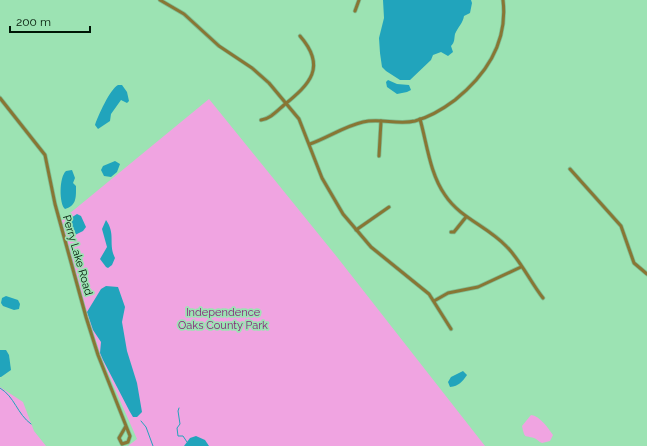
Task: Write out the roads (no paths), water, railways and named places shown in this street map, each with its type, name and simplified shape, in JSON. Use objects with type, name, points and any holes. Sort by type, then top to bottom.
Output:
[{"type":"street","points":[[160,0],[184,14],[225,51],[259,73],[286,103],[299,119],[330,193],[356,230],[371,247],[429,294],[451,329]]},
{"type":"street","points":[[355,11],[359,0]]},
{"type":"street","points":[[310,144],[357,123],[381,120],[402,122],[420,119],[443,109],[466,91],[484,72],[494,54],[503,26],[503,0]]},
{"type":"street","points":[[260,120],[268,118],[307,85],[313,68],[311,52],[300,36]]},
{"type":"street","name":"Perry Lake Road","points":[[0,98],[45,155],[55,204],[86,318],[98,355],[126,426],[130,439],[125,444],[120,442],[119,438],[126,426]]},
{"type":"street","points":[[420,119],[440,188],[453,206],[466,217],[491,233],[506,246],[543,298]]},
{"type":"street","points":[[379,156],[381,120]]},
{"type":"street","points":[[570,169],[621,226],[632,258],[639,268],[647,274]]},
{"type":"street","points":[[356,230],[389,207]]},
{"type":"street","points":[[451,232],[454,232],[466,217]]},
{"type":"street","points":[[434,301],[448,293],[469,289],[490,282],[521,267]]},
{"type":"water","points":[[383,0],[471,0],[472,3],[470,13],[464,16],[463,21],[455,34],[454,42],[451,46],[453,52],[448,56],[441,52],[433,55],[431,60],[410,80],[400,80],[382,67],[379,38],[384,18]]},
{"type":"water","points":[[388,80],[397,84],[409,85],[411,90],[397,94],[387,87],[386,82]]},
{"type":"water","points":[[118,85],[122,85],[127,92],[129,101],[127,103],[121,100],[111,114],[110,121],[98,129],[95,125],[101,109],[111,92]]},
{"type":"water","points":[[115,161],[120,164],[117,172],[111,177],[104,176],[101,170],[103,166]]},
{"type":"water","points":[[72,170],[75,178],[73,183],[76,186],[76,197],[72,206],[65,209],[61,196],[61,184],[66,171]]},
{"type":"water","points":[[77,214],[81,216],[86,227],[83,231],[71,237],[67,232],[66,221]]},
{"type":"water","points":[[106,220],[111,230],[112,248],[115,258],[112,265],[108,268],[100,259],[107,247],[102,229]]},
{"type":"water","points":[[106,286],[118,287],[125,307],[122,322],[127,351],[137,383],[142,412],[137,417],[133,417],[130,412],[103,360],[100,353],[101,342],[93,330],[87,312],[101,289]]},
{"type":"water","points":[[6,296],[18,300],[20,304],[19,309],[14,310],[3,306],[1,303],[2,298]]},
{"type":"water","points":[[0,350],[6,350],[9,355],[11,370],[1,377],[0,377]]},
{"type":"water","points":[[463,371],[467,375],[464,380],[458,385],[450,387],[448,382],[451,377]]},
{"type":"water","points":[[196,436],[205,440],[209,446],[184,446],[190,438]]},
{"type":"waterway","points":[[0,388],[9,396],[22,415],[31,424]]},
{"type":"waterway","points":[[179,408],[180,424],[177,428],[178,436],[183,436],[187,442]]},
{"type":"waterway","points":[[141,421],[146,427],[153,446]]},
{"type":"park label","name":"Independence Oaks County Park","points":[[223,318]]}]
